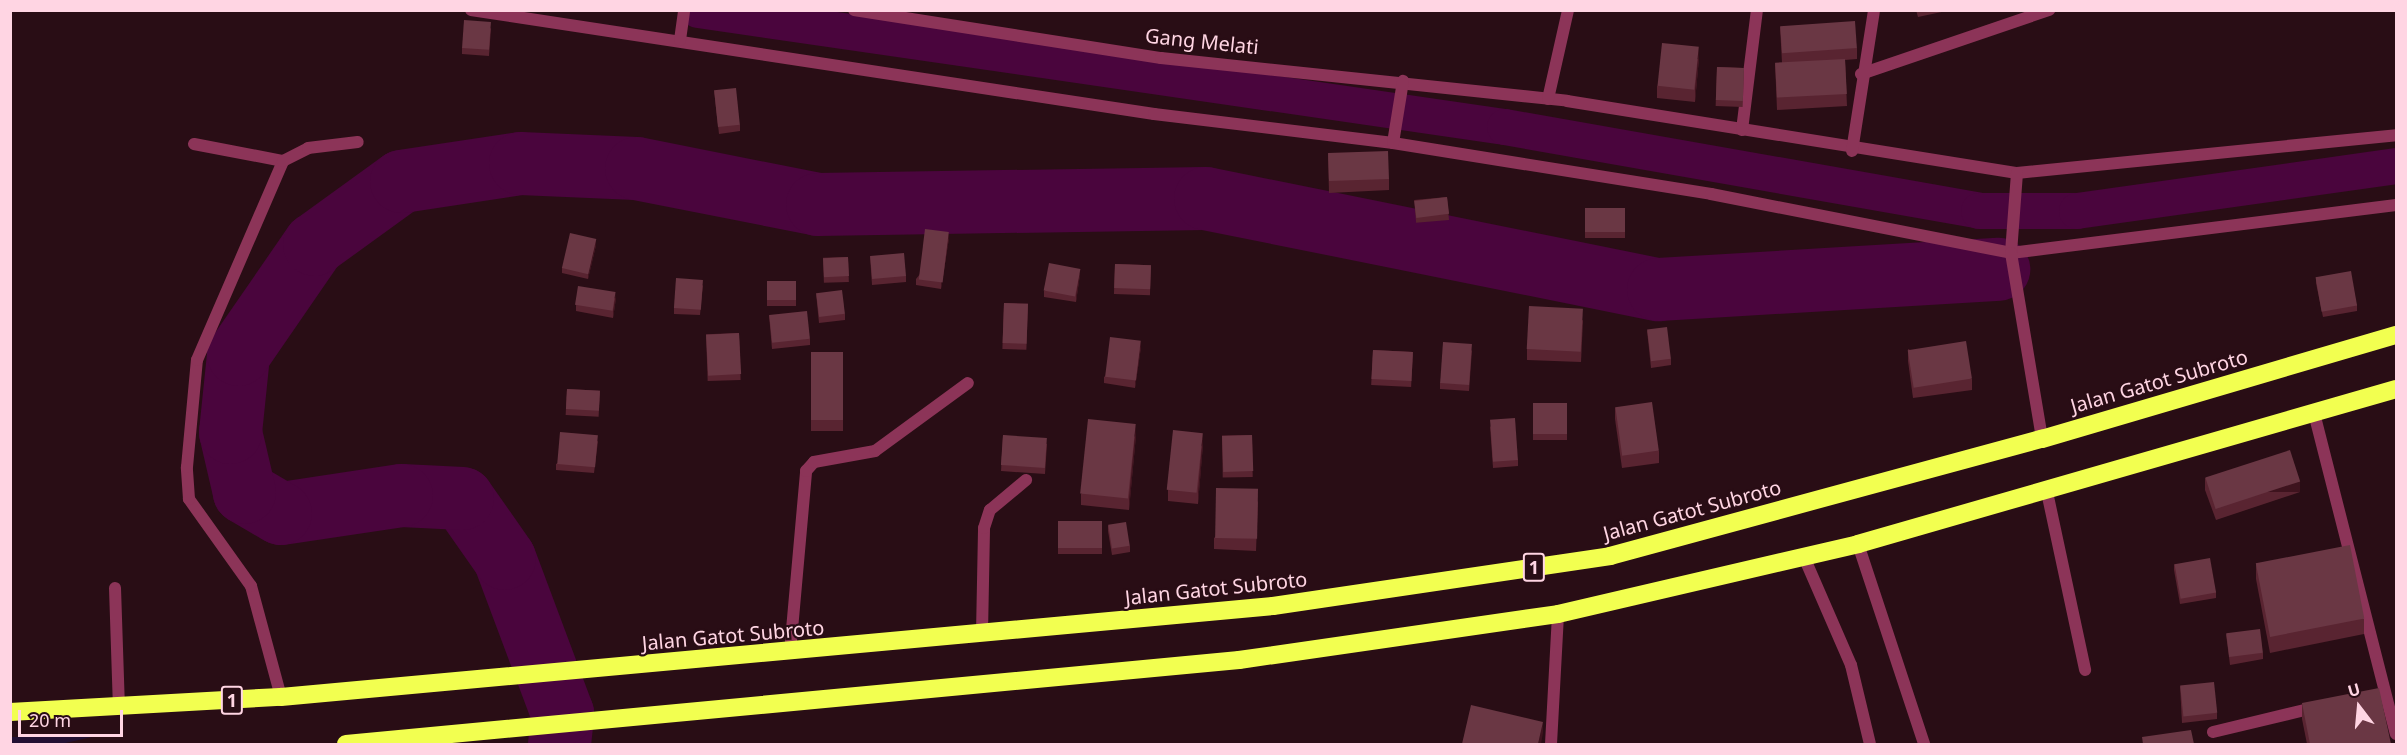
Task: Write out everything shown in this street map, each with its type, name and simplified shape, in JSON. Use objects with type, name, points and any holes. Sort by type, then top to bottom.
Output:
[{"type":"highway","name":"Jalan Gatot Subroto","points":[[10,712],[281,697],[454,683],[1273,606],[1610,556],[2042,439],[2397,335]]},
{"type":"highway","points":[[346,744],[1239,660],[1558,614],[1857,544],[2047,492],[2397,389]]},
{"type":"street","points":[[681,36],[684,10]]},
{"type":"street","name":"Gang Melati","points":[[854,10],[1161,58],[1402,81],[1548,99],[1742,130],[1852,151],[2017,173],[2397,135]]},
{"type":"street","points":[[1548,99],[1568,10]]},
{"type":"street","points":[[1742,130],[1756,10]]},
{"type":"street","points":[[1852,151],[1861,74],[1874,10]]},
{"type":"street","points":[[1861,74],[2049,10]]},
{"type":"street","points":[[477,11],[681,36],[1154,114],[1394,140],[1711,194],[2011,253],[2397,205]]},
{"type":"street","points":[[1394,140],[1402,81]]},
{"type":"street","points":[[194,144],[283,161],[308,148],[358,142]]},
{"type":"street","points":[[281,697],[251,586],[233,556],[204,526],[186,483],[197,360],[283,161]]},
{"type":"street","points":[[2017,173],[2012,199],[2011,253],[2042,439]]},
{"type":"street","points":[[790,652],[806,471],[814,462],[875,452],[968,383]]},
{"type":"street","points":[[2314,413],[2397,734]]},
{"type":"street","points":[[982,634],[984,528],[990,510],[1026,480]]},
{"type":"street","points":[[2047,492],[2085,670]]},
{"type":"street","points":[[1857,544],[1924,744]]},
{"type":"street","points":[[1804,557],[1851,665],[1870,744]]},
{"type":"street","points":[[115,588],[119,707]]},
{"type":"street","points":[[1551,744],[1558,614]]},
{"type":"street","points":[[2213,732],[2329,704]]},
{"type":"shaded area","points":[[11,737],[92,737],[61,744],[11,744]]},
{"type":"building","points":[[464,20],[491,22],[489,50],[462,48]]},
{"type":"building","points":[[1855,21],[1857,48],[1782,53],[1780,26]]},
{"type":"building","points":[[1662,43],[1699,47],[1694,90],[1658,86]]},
{"type":"building","points":[[1845,59],[1847,94],[1777,98],[1775,63]]},
{"type":"building","points":[[1717,67],[1744,68],[1743,101],[1716,100]]},
{"type":"building","points":[[736,88],[740,125],[718,127],[714,90]]},
{"type":"building","points":[[1388,151],[1389,179],[1329,181],[1328,153]]},
{"type":"building","points":[[1447,197],[1449,214],[1416,218],[1414,201]]},
{"type":"building","points":[[1585,208],[1625,208],[1625,232],[1585,232]]},
{"type":"building","points":[[925,229],[949,232],[943,283],[919,280]]},
{"type":"building","points":[[570,233],[596,239],[588,274],[562,268]]},
{"type":"building","points":[[904,253],[906,276],[872,279],[870,256]]},
{"type":"building","points":[[848,257],[849,276],[824,277],[823,258]]},
{"type":"building","points":[[1049,263],[1080,269],[1075,297],[1044,290]]},
{"type":"building","points":[[1115,264],[1151,265],[1150,289],[1114,288]]},
{"type":"building","points":[[2351,271],[2357,305],[2322,312],[2316,277]]},
{"type":"building","points":[[676,278],[703,280],[701,310],[674,308]]},
{"type":"building","points":[[767,281],[796,281],[796,300],[767,300]]},
{"type":"building","points":[[578,286],[616,292],[613,311],[575,305]]},
{"type":"building","points":[[842,290],[845,314],[819,317],[816,293]]},
{"type":"building","points":[[1004,303],[1028,304],[1027,344],[1003,343]]},
{"type":"building","points":[[1529,306],[1583,309],[1581,352],[1527,349]]},
{"type":"building","points":[[807,311],[810,339],[772,343],[769,315]]},
{"type":"building","points":[[1667,327],[1671,359],[1651,361],[1647,329]]},
{"type":"building","points":[[739,333],[741,374],[708,376],[706,335]]},
{"type":"building","points":[[1110,337],[1141,341],[1136,380],[1105,377]]},
{"type":"building","points":[[1966,341],[1972,379],[1914,388],[1908,350]]},
{"type":"building","points":[[1443,342],[1472,344],[1469,385],[1440,383]]},
{"type":"building","points":[[1373,350],[1413,352],[1411,381],[1371,379]]},
{"type":"building","points":[[811,352],[843,352],[843,420],[811,420]]},
{"type":"building","points":[[567,389],[600,391],[599,411],[566,409]]},
{"type":"building","points":[[1652,402],[1659,451],[1622,456],[1615,407]]},
{"type":"building","points":[[1533,403],[1567,403],[1567,434],[1533,434]]},
{"type":"building","points":[[1515,418],[1518,460],[1493,462],[1490,420]]},
{"type":"building","points":[[1088,419],[1136,424],[1128,499],[1080,494]]},
{"type":"building","points":[[1173,430],[1203,433],[1197,493],[1167,490]]},
{"type":"building","points":[[560,432],[598,435],[595,467],[557,464]]},
{"type":"building","points":[[1003,435],[1047,438],[1045,468],[1001,465]]},
{"type":"building","points":[[1252,435],[1253,471],[1223,472],[1222,436]]},
{"type":"building","points":[[2290,450],[2300,481],[2216,509],[2205,478]]},
{"type":"building","points":[[1216,488],[1258,489],[1257,539],[1215,538]]},
{"type":"building","points":[[1058,521],[1102,521],[1102,548],[1058,548]]},
{"type":"building","points":[[1126,522],[1130,546],[1112,549],[1108,525]]},
{"type":"building","points":[[2350,545],[2364,619],[2270,637],[2256,563]]},
{"type":"building","points":[[2210,558],[2216,592],[2181,599],[2175,564]]},
{"type":"building","points":[[2260,629],[2263,653],[2229,657],[2226,633]]},
{"type":"building","points":[[2214,682],[2217,713],[2183,716],[2180,686]]},
{"type":"building","points":[[2379,688],[2391,744],[2310,744],[2302,703]]},
{"type":"building","points":[[1471,705],[1543,722],[1538,744],[1462,744]]},
{"type":"building","points":[[2191,730],[2194,744],[2143,744],[2142,737]]},
{"type":"waterway","points":[[698,10],[1505,127],[1979,211],[2077,211],[2396,166]]},
{"type":"waterway","points":[[559,744],[562,713],[504,558],[462,498],[401,495],[280,513],[244,492],[230,432],[238,354],[314,244],[401,181],[520,163],[636,168],[817,204],[1205,198],[1658,289],[1998,269]]}]
